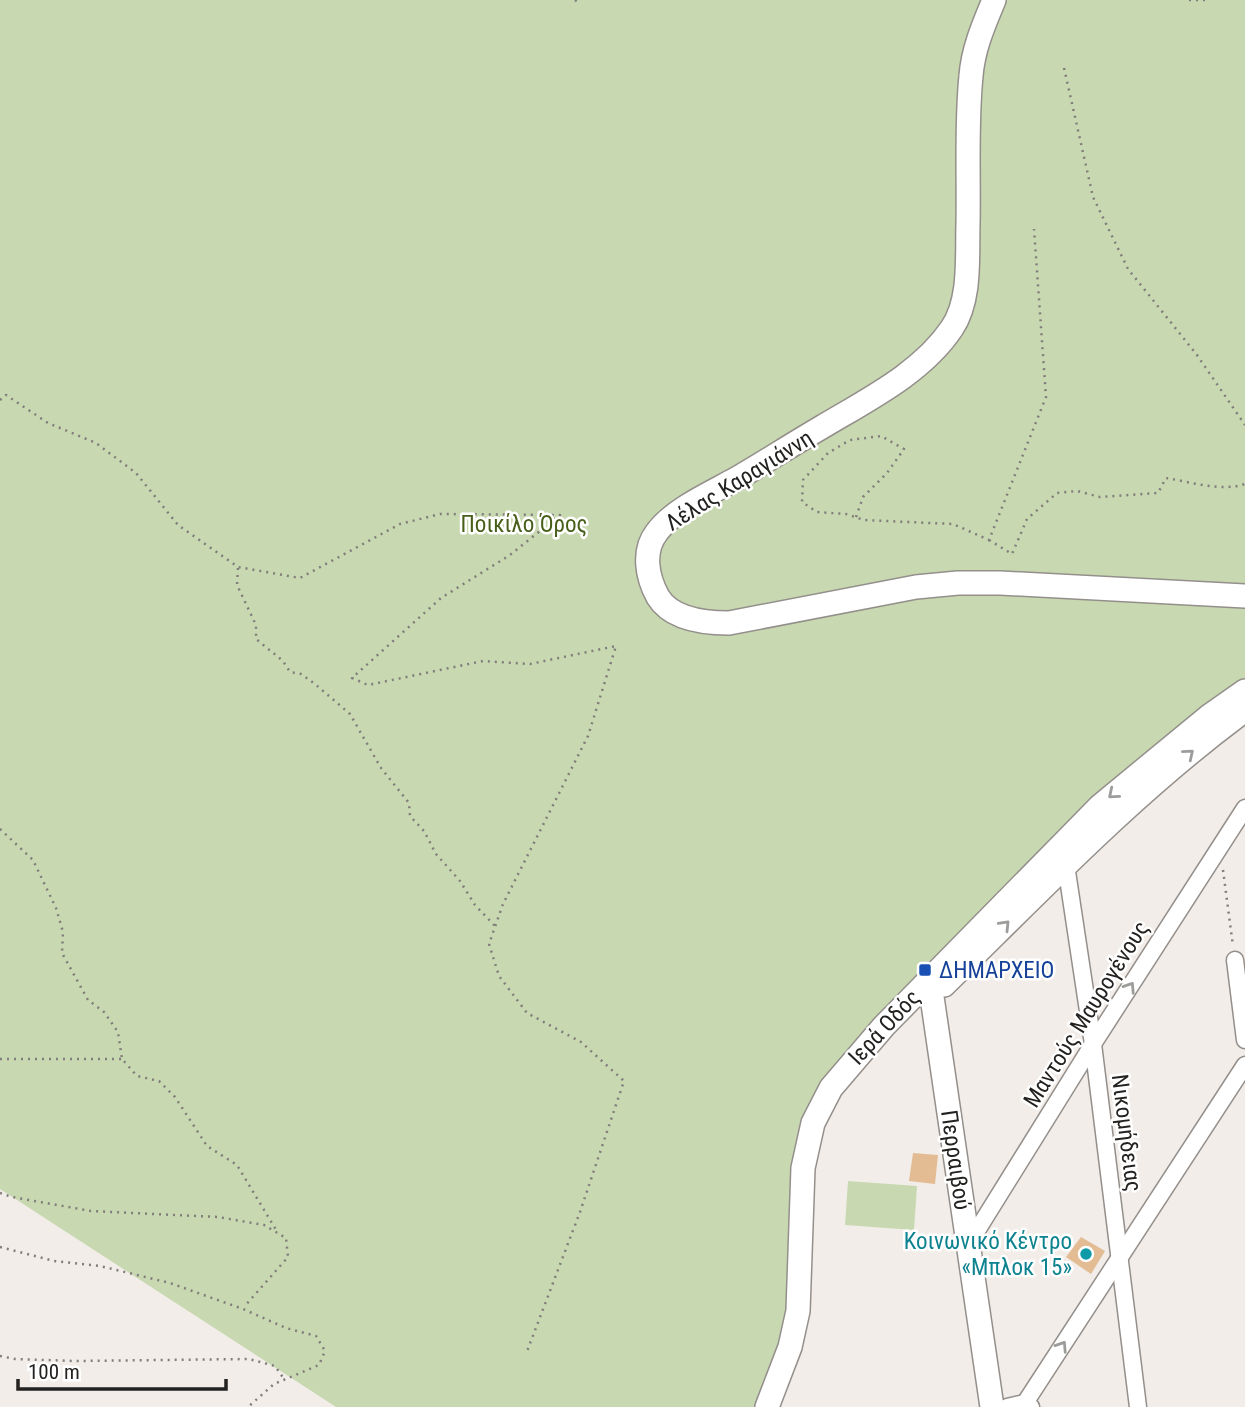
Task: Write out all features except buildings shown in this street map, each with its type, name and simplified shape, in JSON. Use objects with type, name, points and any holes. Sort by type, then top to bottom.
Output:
[{"type":"main road","name":"Λέλας Καραγιάννη","points":[[994,0],[981,31],[971,75],[965,292],[953,327],[925,359],[876,395],[688,505],[657,531],[650,543],[647,557],[648,574],[653,588],[660,601],[682,616],[714,623],[729,623],[916,587],[958,583],[1027,584],[1245,596]]},
{"type":"main road","name":"Ιερά Οδός","points":[[767,1407],[790,1347],[798,1311],[803,1168],[813,1123],[831,1088],[884,1026],[1100,806],[1197,726],[1245,691]]},
{"type":"main road","name":"Ιερά Οδός","points":[[783,1407],[803,1349],[811,1313],[815,1170],[826,1125],[834,1107],[857,1074],[1066,865],[1134,801],[1245,710]]},
{"type":"main road","name":"Περραιβού","points":[[932,997],[992,1407]]},
{"type":"street","name":"Μαντούς Μαυρογένους","points":[[968,1245],[1245,808]]},
{"type":"street","name":"Νικομήδειας","points":[[1066,865],[1093,1044],[1138,1407]]},
{"type":"street","points":[[1235,960],[1245,1040]]},
{"type":"street","points":[[1007,1407],[1028,1405],[1119,1257],[1245,1065]]},
{"type":"path","points":[[1189,0],[1208,0]]},
{"type":"path","points":[[1064,68],[1093,197],[1128,269],[1197,355],[1245,425]]},
{"type":"path","points":[[989,540],[1046,397],[1034,229]]},
{"type":"path","points":[[0,400],[6,395],[48,423],[96,443],[136,473],[178,525],[238,567],[300,578],[400,524],[440,514],[560,515],[509,555],[441,598],[352,678],[368,685],[483,661],[530,664],[616,646],[589,736],[503,904],[489,944],[499,976],[527,1013],[581,1042],[624,1081],[580,1212],[526,1354]]},
{"type":"path","points":[[856,517],[863,497],[887,473],[904,449],[881,436],[850,440],[828,453],[803,480],[802,502],[817,512],[846,514],[864,520],[953,524],[1012,554],[1027,519],[1057,493],[1077,492],[1100,497],[1158,493],[1166,478],[1214,486],[1238,487],[1245,484]]},
{"type":"path","points":[[238,567],[237,585],[256,625],[256,639],[283,661],[290,672],[301,674],[350,714],[381,768],[409,803],[410,816],[424,831],[436,854],[460,881],[475,905],[495,926]]},
{"type":"path","points":[[0,829],[33,860],[60,920],[63,932],[62,953],[88,1000],[104,1012],[118,1032],[122,1059],[137,1076],[159,1081],[175,1097],[207,1146],[237,1166],[278,1233]]},
{"type":"path","points":[[1220,846],[1235,960]]},
{"type":"path","points":[[0,1059],[122,1059]]},
{"type":"path","points":[[0,1192],[12,1197],[91,1211],[218,1217],[264,1225],[286,1238],[288,1257],[243,1309]]},
{"type":"path","points":[[0,1247],[54,1261],[100,1266],[170,1283],[243,1309],[286,1328],[316,1336],[325,1351],[319,1365],[274,1384],[248,1407]]},
{"type":"path","points":[[0,1356],[75,1361],[249,1359],[275,1366],[284,1379]]},
{"type":"green space","name":"Ποικίλο Όρος","points":[[0,0],[1245,0],[1245,684],[828,1086],[789,1321],[759,1407],[336,1407],[0,1189]]},
{"type":"green space","points":[[848,1181],[917,1186],[914,1230],[845,1225]]},
{"type":"place","name":"ΔΗΜΑΡΧΕΙΟ","points":[[925,970]]},
{"type":"place","name":"Κοινωνικό Κέντρο «Μπλοκ 15»","points":[[1086,1254]]}]
